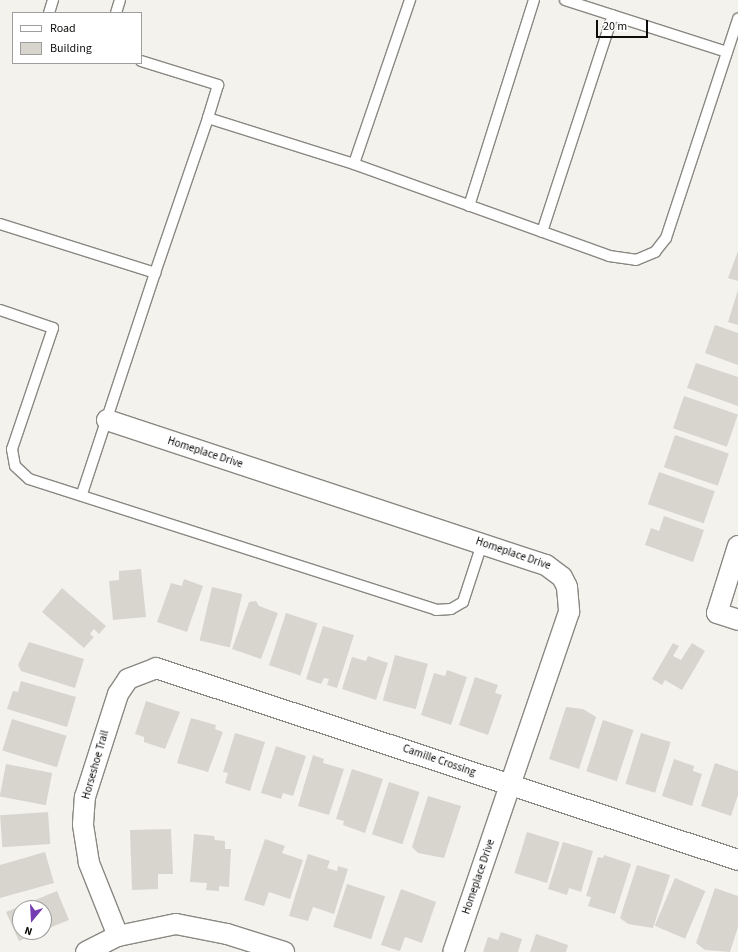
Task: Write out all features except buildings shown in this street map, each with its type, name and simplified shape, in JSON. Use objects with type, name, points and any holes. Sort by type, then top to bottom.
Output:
[{"type":"street","name":"Homeplace Drive","points":[[107,420],[555,569],[567,587],[569,612],[453,952]]},
{"type":"street","points":[[738,546],[717,614],[738,620]]},
{"type":"street","name":"Camille Crossing","points":[[140,672],[156,668],[172,671],[738,860]]},
{"type":"street","name":"Horseshoe Trail","points":[[118,936],[89,863],[83,824],[85,797],[118,694],[128,679],[140,672]]},
{"type":"street","points":[[86,952],[118,936],[176,924],[227,934],[284,952]]},
{"type":"lane","points":[[49,12],[53,0]]},
{"type":"lane","points":[[116,12],[120,0]]},
{"type":"lane","points":[[354,164],[410,0]]},
{"type":"lane","points":[[469,206],[534,0]]},
{"type":"lane","points":[[566,0],[727,52]]},
{"type":"lane","points":[[542,232],[613,15]]},
{"type":"lane","points":[[208,118],[354,164],[609,256],[636,260],[656,252],[666,238],[738,19]]},
{"type":"lane","points":[[82,494],[218,85],[142,61]]},
{"type":"lane","points":[[0,224],[155,273]]},
{"type":"lane","points":[[0,310],[53,328],[12,449],[14,466],[29,479],[82,494],[436,610],[451,609],[463,602],[482,544]]}]
